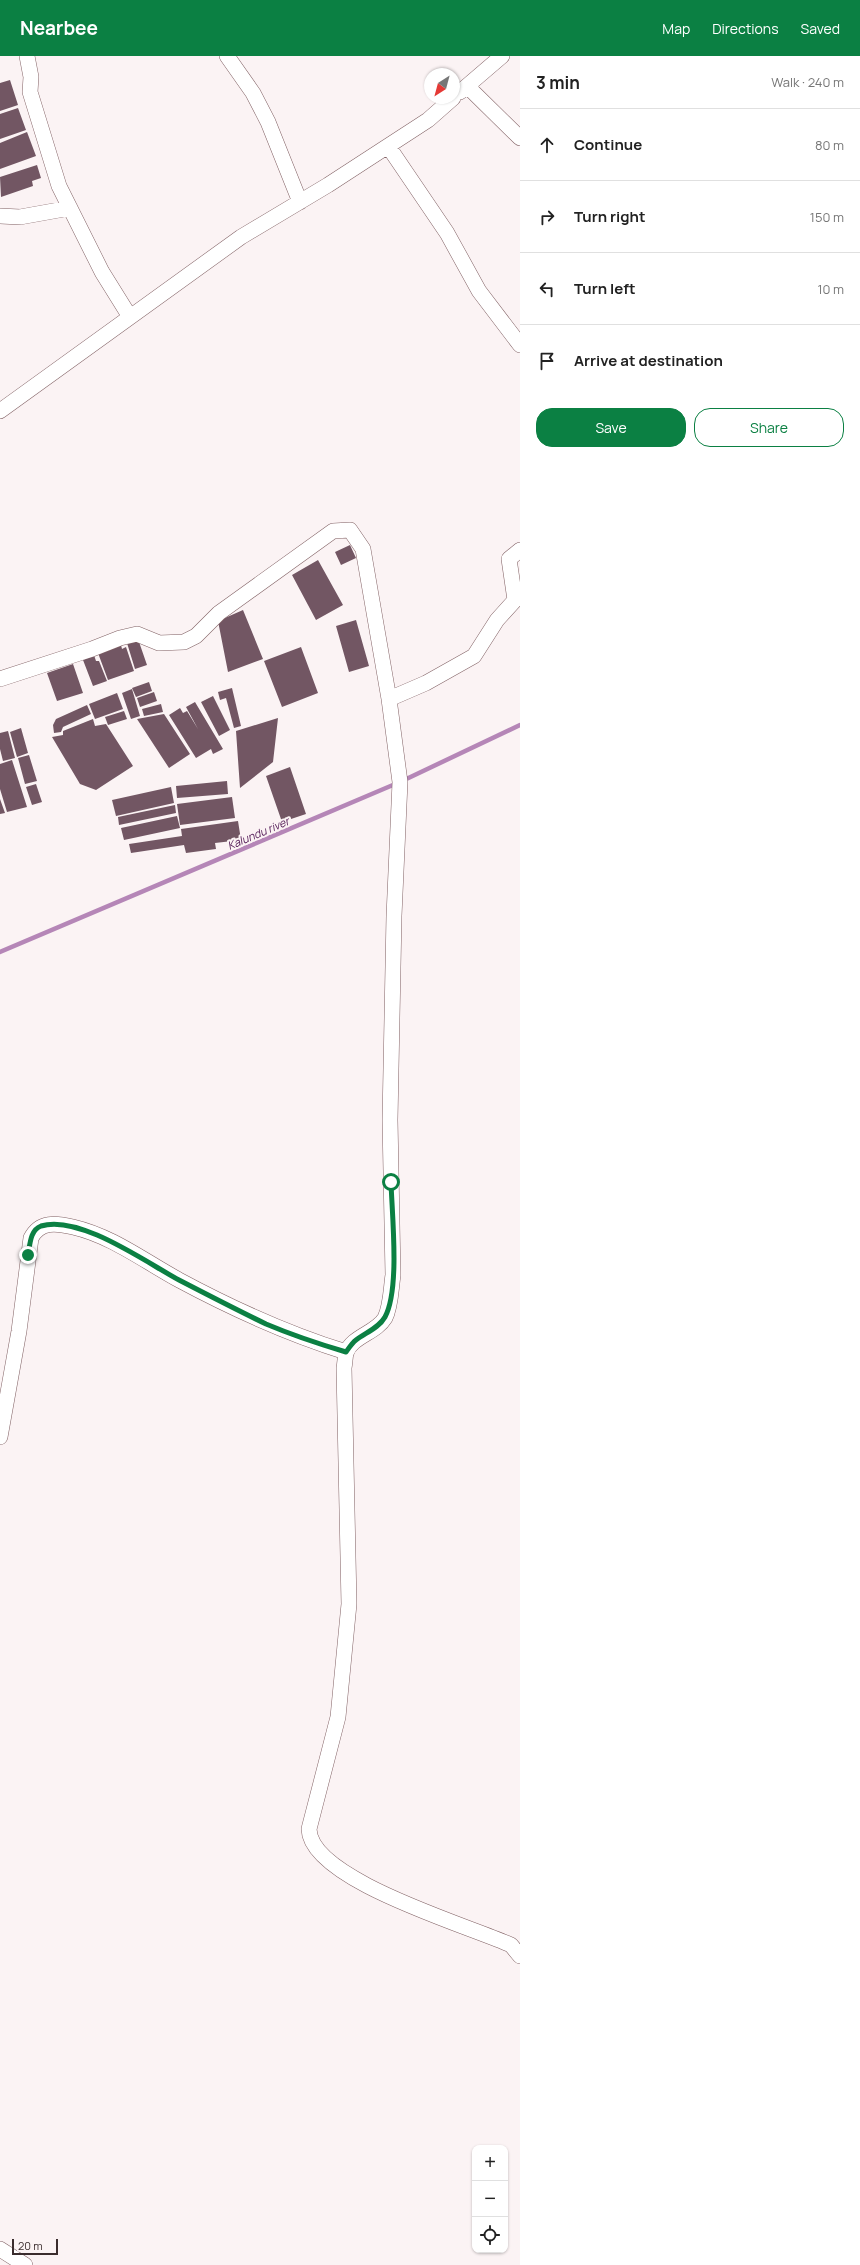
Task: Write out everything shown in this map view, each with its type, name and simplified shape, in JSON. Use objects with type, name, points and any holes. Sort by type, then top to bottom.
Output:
[{"type":"street","points":[[27,56],[31,76],[30,92],[59,186],[102,272],[130,317]]},
{"type":"street","points":[[227,56],[253,93],[268,122],[300,202]]},
{"type":"street","points":[[460,92],[502,56]]},
{"type":"street","points":[[467,86],[520,138]]},
{"type":"street","points":[[0,411],[241,237],[300,202],[388,146],[428,120],[447,104]]},
{"type":"street","points":[[388,146],[447,234],[479,291],[520,345]]},
{"type":"street","points":[[0,216],[20,217],[70,208]]},
{"type":"street","points":[[0,679],[56,662],[120,638],[136,634],[159,643],[184,642],[196,636],[219,613],[333,531],[341,529],[350,530],[363,549],[389,699],[400,782],[394,916],[390,1120],[393,1275],[390,1299],[385,1318],[373,1330],[355,1341],[346,1352],[344,1368],[349,1604],[338,1717],[312,1816],[310,1837],[327,1861],[358,1879],[420,1910],[502,1941],[515,1948],[520,1956]]},
{"type":"street","points":[[389,699],[426,683],[474,656],[497,620],[515,600],[509,559],[520,550]]},
{"type":"street","points":[[0,1437],[19,1331],[31,1238],[36,1229],[41,1226],[72,1227],[96,1234],[134,1253],[178,1280],[267,1324],[346,1352]]},
{"type":"street","points":[[0,2249],[25,2265]]},
{"type":"building","points":[[10,80],[18,105],[0,111],[0,83]]},
{"type":"building","points":[[18,108],[26,130],[0,139],[0,114]]},
{"type":"building","points":[[27,132],[36,156],[0,169],[0,143]]},
{"type":"building","points":[[37,165],[41,178],[32,181],[33,186],[1,197],[0,177]]},
{"type":"building","points":[[350,545],[356,558],[341,565],[335,552]]},
{"type":"building","points":[[318,560],[343,605],[316,620],[292,575]]},
{"type":"building","points":[[243,610],[263,659],[228,672],[218,621]]},
{"type":"building","points":[[356,620],[369,666],[349,672],[336,626]]},
{"type":"building","points":[[138,639],[147,665],[135,669],[127,643]]},
{"type":"building","points":[[121,645],[122,649],[126,647],[134,671],[108,680],[98,653]]},
{"type":"building","points":[[301,647],[318,693],[282,707],[264,661]]},
{"type":"building","points":[[94,655],[96,661],[99,661],[107,681],[93,686],[83,660]]},
{"type":"building","points":[[73,664],[83,693],[57,701],[47,673]]},
{"type":"building","points":[[149,682],[152,691],[136,697],[132,688]]},
{"type":"building","points":[[232,688],[241,726],[234,728],[226,698],[220,700],[218,692]]},
{"type":"building","points":[[132,689],[140,716],[131,719],[122,693]]},
{"type":"building","points":[[154,692],[157,701],[140,707],[137,698]]},
{"type":"building","points":[[117,693],[123,709],[95,719],[89,704]]},
{"type":"building","points":[[213,696],[230,730],[219,736],[201,702]]},
{"type":"building","points":[[195,702],[223,749],[213,754],[211,749],[196,758],[169,715],[180,708],[183,713],[187,711],[198,729],[186,707]]},
{"type":"building","points":[[161,704],[163,712],[144,716],[142,709]]},
{"type":"building","points":[[87,705],[91,714],[63,727],[61,732],[54,733],[53,725],[56,719]]},
{"type":"building","points":[[124,711],[127,719],[108,725],[105,717]]},
{"type":"building","points":[[164,714],[190,754],[169,768],[137,719]]},
{"type":"building","points":[[278,718],[273,762],[240,788],[236,731]]},
{"type":"building","points":[[93,719],[95,726],[106,724],[133,766],[96,790],[80,784],[52,737],[63,735],[63,731]]},
{"type":"building","points":[[21,728],[28,753],[17,757],[10,732]]},
{"type":"building","points":[[8,731],[15,758],[3,761],[0,749],[0,733]]},
{"type":"building","points":[[29,755],[37,781],[25,784],[18,758]]},
{"type":"building","points":[[12,760],[27,807],[7,812],[0,789],[0,764]]},
{"type":"building","points":[[290,767],[306,814],[282,822],[266,776]]},
{"type":"building","points":[[227,781],[228,794],[177,798],[176,786]]},
{"type":"building","points":[[36,784],[42,802],[32,805],[26,787]]},
{"type":"building","points":[[171,787],[174,803],[116,816],[112,800]]},
{"type":"building","points":[[232,797],[235,818],[180,825],[177,804]]},
{"type":"building","points":[[0,799],[5,813],[0,814]]},
{"type":"building","points":[[175,805],[176,813],[119,825],[118,817]]},
{"type":"building","points":[[177,816],[180,828],[124,840],[121,828]]},
{"type":"building","points":[[238,821],[241,840],[215,843],[216,849],[186,853],[184,845],[131,853],[129,844],[182,836],[181,829]]},
{"type":"waterway","name":"Kalundu river","points":[[0,952],[400,782],[520,725]]},
{"type":"route","points":[[28,1255],[31,1238],[36,1229],[41,1226],[52,1225],[72,1227],[96,1234],[134,1253],[178,1280],[267,1324],[314,1342],[346,1352],[355,1341],[373,1330],[385,1318],[390,1299],[393,1275],[391,1182]]}]
